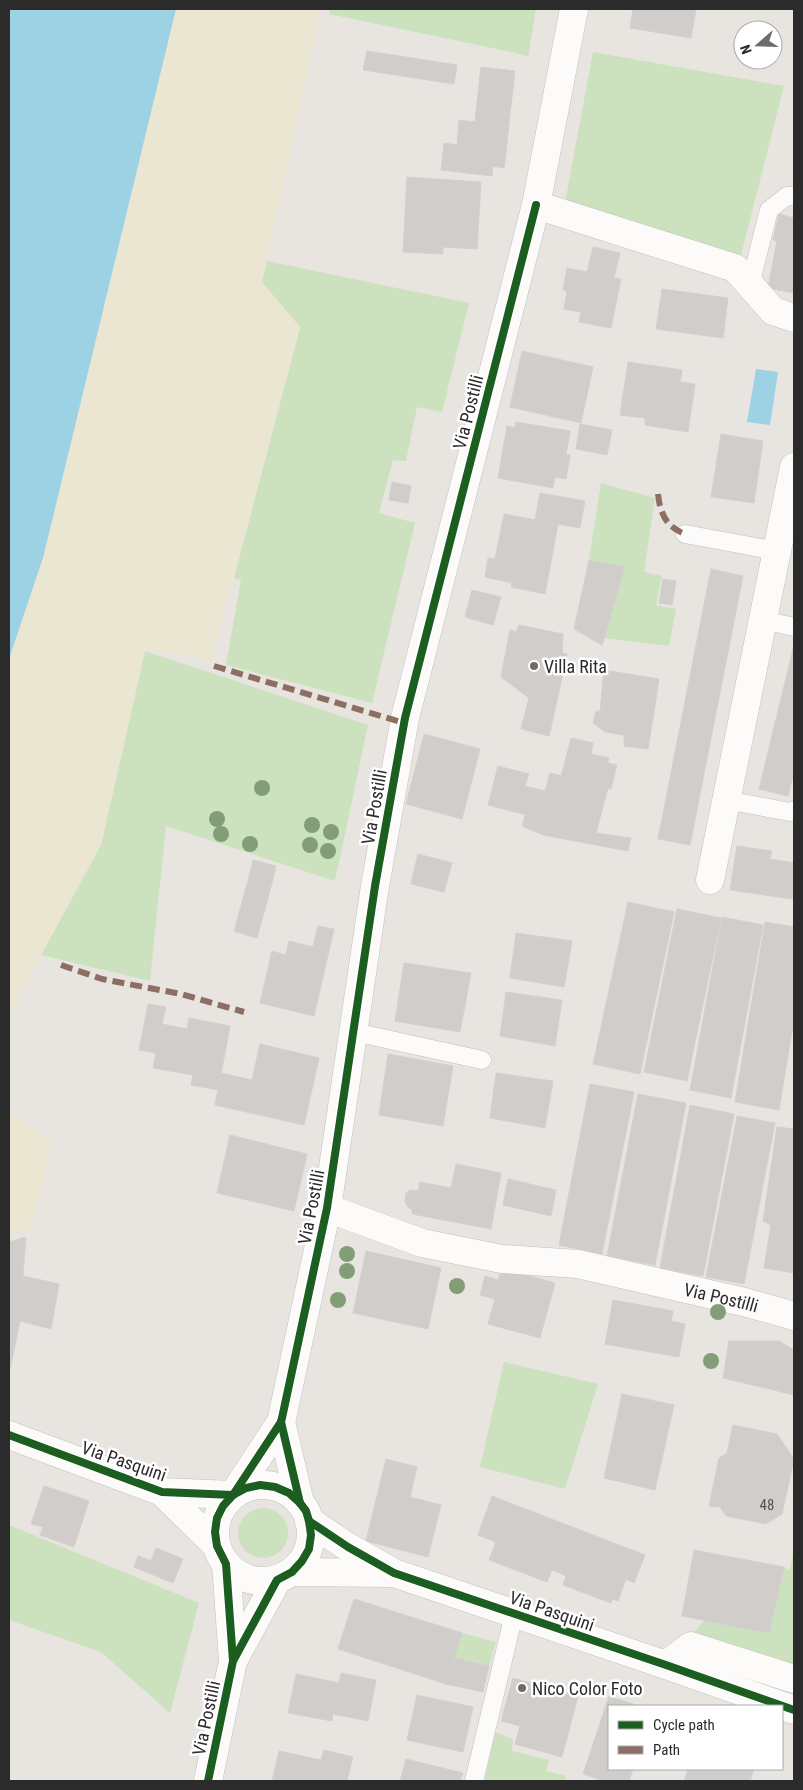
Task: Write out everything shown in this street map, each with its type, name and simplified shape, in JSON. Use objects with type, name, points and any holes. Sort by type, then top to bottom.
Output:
[{"type":"street","name":"Via Postilli","points":[[233,1496],[281,1422],[327,1208],[375,886],[405,718],[536,205],[574,9]]},
{"type":"street","points":[[536,205],[735,268],[773,311],[794,318]]},
{"type":"street","points":[[710,880],[794,467]]},
{"type":"street","name":"Via Postilli","points":[[327,1208],[422,1243],[502,1259],[578,1264],[728,1298],[794,1316]]},
{"type":"street","name":"Via Postilli","points":[[281,1422],[305,1512]]},
{"type":"street","name":"Via Pasquini","points":[[9,1435],[162,1492],[233,1496]]},
{"type":"street","points":[[260,1485],[275,1487],[289,1493],[305,1512],[311,1535],[309,1549],[302,1561],[284,1576],[263,1582],[249,1580],[236,1573],[221,1555],[215,1532],[217,1518],[223,1506],[233,1496],[246,1488],[260,1485]]},
{"type":"street","name":"Via Pasquini","points":[[162,1492],[221,1555]]},
{"type":"street","name":"Via Pasquini","points":[[305,1512],[348,1547],[394,1573],[666,1664],[780,1705]]},
{"type":"street","name":"Via Postilli","points":[[208,1781],[233,1661],[221,1555]]},
{"type":"street","name":"Via Pasquini","points":[[284,1576],[394,1573]]},
{"type":"street","name":"Via Postilli","points":[[233,1661],[284,1576]]},
{"type":"street","points":[[666,1664],[691,1646],[794,1679]]},
{"type":"lane","points":[[750,285],[769,210],[787,196],[794,196]]},
{"type":"lane","points":[[684,534],[777,551]]},
{"type":"lane","points":[[763,620],[794,627]]},
{"type":"lane","points":[[726,800],[790,812],[794,810]]},
{"type":"lane","points":[[354,1032],[482,1060]]},
{"type":"lane","name":"Via Pasquini","points":[[474,1781],[514,1614]]},
{"type":"green space","points":[[330,9],[536,9],[528,57],[329,14]]},
{"type":"green space","points":[[593,52],[784,86],[739,263],[564,208]]},
{"type":"green space","points":[[267,261],[469,303],[442,412],[417,407],[406,461],[393,460],[379,513],[415,523],[372,703],[226,665],[241,580],[234,578],[300,328],[262,282]]},
{"type":"green space","points":[[601,483],[655,498],[644,572],[662,576],[656,605],[676,609],[669,646],[603,638],[625,568],[589,559]]},
{"type":"green space","points":[[145,651],[368,725],[335,881],[166,826],[150,981],[41,955],[101,845]]},
{"type":"green space","points":[[504,1362],[598,1384],[565,1489],[480,1467]]},
{"type":"green space","points":[[263,1508],[273,1510],[281,1515],[286,1523],[288,1533],[286,1543],[281,1551],[273,1556],[263,1558],[253,1556],[245,1551],[240,1543],[238,1533],[240,1523],[245,1515],[253,1510]]},
{"type":"green space","points":[[9,1525],[199,1603],[170,1713],[101,1652],[9,1620]]},
{"type":"green space","points":[[794,1546],[794,1676],[692,1634],[705,1620],[784,1567],[790,1570]]},
{"type":"green space","points":[[462,1633],[496,1642],[489,1666],[454,1658]]},
{"type":"green space","points":[[494,1732],[513,1739],[512,1751],[549,1760],[546,1771],[566,1776],[565,1781],[485,1781]]},
{"type":"sand","points":[[176,9],[321,9],[262,282],[300,327],[211,661],[146,647],[101,845],[9,1014],[9,659],[43,558]]},
{"type":"sand","points":[[9,1112],[52,1141],[31,1228],[9,1234]]},
{"type":"water","points":[[9,9],[176,9],[43,558],[9,659]]},
{"type":"water","points":[[756,369],[778,372],[770,425],[747,422]]},
{"type":"building","points":[[633,9],[696,9],[691,38],[630,28]]},
{"type":"building","points":[[367,51],[457,65],[454,84],[363,70]]},
{"type":"building","points":[[481,67],[515,71],[510,114],[476,111]]},
{"type":"building","points":[[476,111],[510,114],[506,153],[494,152],[492,176],[441,170],[444,143],[457,145],[459,120],[475,122]]},
{"type":"building","points":[[494,152],[506,153],[504,168],[493,166]]},
{"type":"building","points":[[407,177],[481,182],[477,249],[443,247],[443,254],[403,252]]},
{"type":"building","points":[[779,214],[794,218],[794,293],[768,288],[777,241],[773,240]]},
{"type":"building","points":[[593,247],[620,253],[614,278],[587,272]]},
{"type":"building","points":[[567,268],[621,279],[611,328],[579,322],[581,312],[564,309],[567,291],[563,290]]},
{"type":"building","points":[[662,289],[728,298],[723,338],[656,329]]},
{"type":"building","points":[[522,351],[593,367],[581,423],[510,407]]},
{"type":"building","points":[[628,362],[682,370],[680,382],[695,384],[688,432],[645,425],[645,418],[620,415]]},
{"type":"building","points":[[516,422],[570,431],[566,455],[570,455],[566,479],[555,477],[553,488],[498,478],[507,426],[515,428]]},
{"type":"building","points":[[580,424],[612,430],[607,455],[576,449]]},
{"type":"building","points":[[721,434],[763,441],[754,503],[711,497]]},
{"type":"building","points":[[392,482],[411,486],[408,503],[389,500]]},
{"type":"building","points":[[540,493],[585,501],[580,528],[535,520]]},
{"type":"building","points":[[504,514],[558,524],[545,594],[511,587],[512,583],[485,577],[488,558],[495,559]]},
{"type":"building","points":[[589,560],[625,567],[602,645],[574,629]]},
{"type":"building","points":[[711,569],[743,576],[690,845],[658,839]]},
{"type":"building","points":[[663,579],[676,581],[672,605],[659,603]]},
{"type":"building","points":[[472,590],[501,597],[493,625],[465,617]]},
{"type":"building","name":"Villa Rita","points":[[519,625],[563,634],[562,653],[567,654],[556,705],[529,698],[501,677],[510,630],[516,632]]},
{"type":"building","points":[[794,645],[794,772],[788,796],[759,789]]},
{"type":"building","points":[[604,670],[659,679],[653,718],[600,712]]},
{"type":"building","points":[[529,698],[556,705],[549,736],[521,729]]},
{"type":"building","points":[[596,711],[653,718],[648,749],[624,746],[624,735],[605,732],[593,723]]},
{"type":"building","points":[[424,734],[480,749],[462,819],[406,804]]},
{"type":"building","points":[[571,738],[593,743],[591,754],[609,758],[608,763],[617,765],[611,789],[561,777]]},
{"type":"building","points":[[498,766],[529,774],[525,786],[545,791],[550,773],[608,788],[596,833],[488,805]]},
{"type":"building","points":[[525,815],[596,833],[631,838],[628,851],[543,835],[522,826]]},
{"type":"building","points":[[737,846],[772,851],[770,859],[794,863],[792,899],[730,890]]},
{"type":"building","points":[[418,854],[452,863],[444,892],[411,884]]},
{"type":"building","points":[[253,860],[276,866],[271,887],[248,881]]},
{"type":"building","points":[[248,881],[271,887],[257,938],[234,931]]},
{"type":"building","points":[[628,902],[674,912],[640,1074],[593,1064]]},
{"type":"building","points":[[677,909],[721,918],[687,1081],[644,1072]]},
{"type":"building","points":[[722,917],[763,925],[731,1098],[690,1090]]},
{"type":"building","points":[[765,922],[794,927],[794,1019],[779,1110],[735,1102]]},
{"type":"building","points":[[318,926],[334,929],[314,1016],[260,1003],[272,951],[286,955],[289,941],[313,947]]},
{"type":"building","points":[[516,933],[572,941],[564,987],[510,978]]},
{"type":"building","points":[[404,963],[471,973],[460,1032],[395,1021]]},
{"type":"building","points":[[506,992],[562,1000],[555,1046],[500,1036]]},
{"type":"building","points":[[148,1004],[166,1007],[162,1024],[187,1029],[189,1018],[230,1026],[218,1090],[191,1085],[193,1075],[153,1068],[156,1053],[139,1050]]},
{"type":"building","points":[[260,1044],[319,1058],[304,1125],[215,1105],[221,1073],[252,1080]]},
{"type":"building","points":[[388,1054],[453,1066],[443,1126],[379,1115]]},
{"type":"building","points":[[496,1073],[553,1081],[545,1128],[490,1118]]},
{"type":"building","points":[[590,1084],[634,1092],[602,1254],[559,1245]]},
{"type":"building","points":[[638,1094],[686,1103],[655,1265],[607,1256]]},
{"type":"building","points":[[690,1105],[734,1114],[703,1276],[660,1268]]},
{"type":"building","points":[[737,1116],[775,1123],[744,1284],[706,1277]]},
{"type":"building","points":[[777,1127],[794,1129],[794,1273],[764,1268],[771,1225],[763,1221]]},
{"type":"building","points":[[230,1135],[307,1154],[294,1211],[217,1193]]},
{"type":"building","points":[[456,1164],[501,1173],[491,1229],[412,1214],[412,1210],[407,1206],[405,1201],[406,1193],[410,1190],[418,1191],[420,1182],[451,1188]]},
{"type":"building","points":[[508,1179],[556,1190],[551,1216],[503,1205]]},
{"type":"building","points":[[26,1237],[23,1276],[59,1284],[51,1329],[20,1321],[9,1374],[9,1242]]},
{"type":"building","points":[[366,1251],[441,1268],[428,1329],[353,1313]]},
{"type":"building","points":[[502,1268],[555,1283],[540,1338],[488,1324],[495,1299],[480,1295],[485,1276],[498,1280]]},
{"type":"building","points":[[613,1300],[673,1311],[671,1321],[685,1324],[679,1357],[605,1344]]},
{"type":"building","points":[[729,1341],[779,1341],[794,1350],[794,1395],[723,1378]]},
{"type":"building","points":[[622,1394],[674,1405],[655,1490],[604,1478]]},
{"type":"building","points":[[733,1425],[777,1434],[794,1459],[782,1514],[766,1524],[726,1516],[720,1507],[709,1506],[719,1458],[727,1453]]},
{"type":"building","points":[[386,1459],[417,1467],[410,1497],[441,1505],[428,1557],[366,1541]]},
{"type":"building","points":[[44,1486],[89,1501],[74,1547],[40,1535],[43,1527],[31,1524]]},
{"type":"building","points":[[492,1496],[645,1555],[634,1583],[626,1579],[618,1601],[612,1599],[611,1603],[563,1585],[566,1576],[552,1570],[547,1582],[489,1560],[496,1542],[478,1535]]},
{"type":"building","points":[[156,1548],[183,1559],[173,1583],[134,1567],[138,1556],[151,1561]]},
{"type":"building","points":[[694,1550],[784,1567],[769,1633],[682,1616]]},
{"type":"building","points":[[354,1599],[462,1633],[446,1684],[338,1649]]},
{"type":"building","points":[[454,1658],[489,1666],[483,1692],[446,1684]]},
{"type":"building","points":[[341,1673],[376,1680],[368,1721],[333,1714],[332,1721],[288,1713],[296,1674],[339,1683]]},
{"type":"building","points":[[513,1678],[578,1696],[562,1757],[515,1744],[520,1726],[501,1721]]},
{"type":"building","points":[[417,1695],[473,1707],[463,1752],[407,1740]]},
{"type":"building","points":[[609,1696],[636,1705],[608,1705],[608,1770],[633,1770],[629,1781],[604,1781],[583,1774]]},
{"type":"building","points":[[324,1750],[353,1757],[347,1781],[272,1781],[279,1751],[321,1760]]},
{"type":"building","points":[[406,1759],[463,1773],[460,1781],[400,1781]]},
{"type":"building","points":[[688,1770],[754,1770],[750,1781],[684,1781]]},
{"type":"marked path","points":[[658,494],[660,507],[665,518],[673,527],[685,534]]},
{"type":"marked path","points":[[214,666],[404,723]]},
{"type":"marked path","points":[[61,965],[102,979],[181,994],[244,1012]]},
{"type":"cycle path","points":[[233,1495],[282,1418],[327,1208],[375,886],[405,718],[536,205]]},
{"type":"cycle path","points":[[281,1422],[300,1503]]},
{"type":"cycle path","points":[[9,1435],[162,1492],[233,1495]]},
{"type":"cycle path","points":[[208,1781],[233,1661],[226,1564],[217,1546],[215,1532],[217,1518],[223,1506],[233,1495],[246,1488],[260,1485],[275,1487],[289,1493],[306,1511],[311,1535],[309,1549],[302,1561],[292,1572],[277,1580],[233,1661]]},
{"type":"cycle path","points":[[309,1521],[348,1547],[394,1573],[780,1705]]},
{"type":"cycle path","points":[[783,1706],[794,1710]]},
{"type":"place","name":"Villa Rita","points":[[534,666]]},
{"type":"place","name":"Nico Color Foto","points":[[522,1688]]}]
